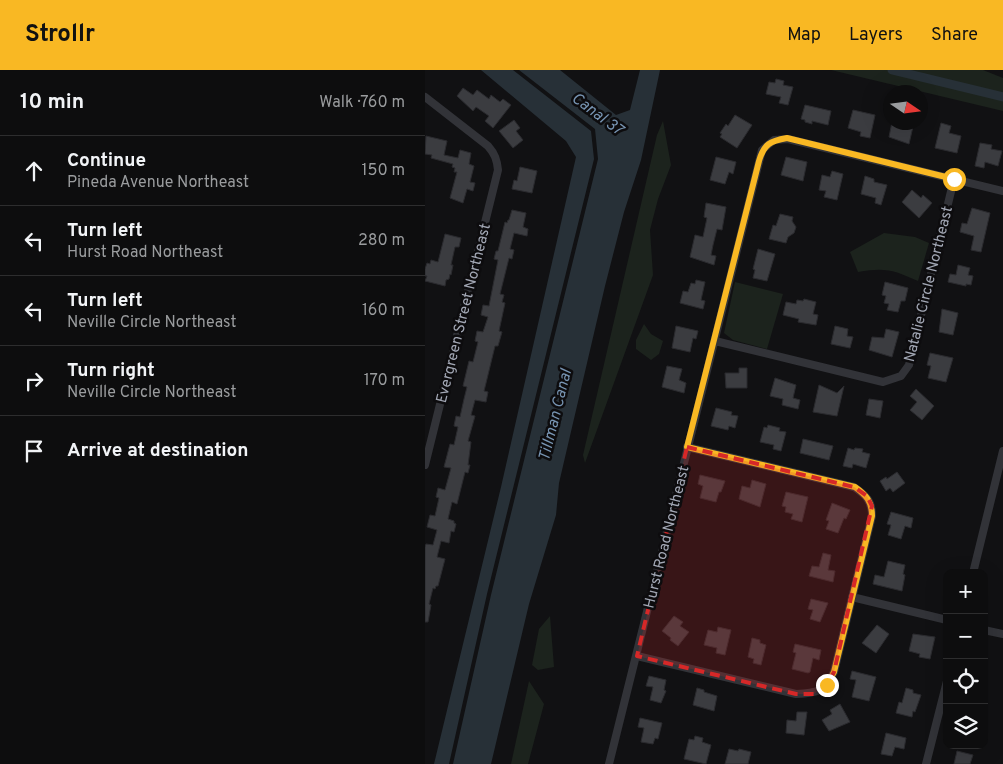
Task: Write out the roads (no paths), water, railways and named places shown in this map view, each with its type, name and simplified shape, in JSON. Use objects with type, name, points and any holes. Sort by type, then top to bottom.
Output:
[{"type":"street","name":"Evergreen Street Northeast","points":[[425,465],[496,181],[497,160],[494,152],[488,146],[427,102]]},
{"type":"street","name":"Hurst Road Northeast","points":[[613,763],[687,447],[762,150],[774,140],[787,138],[954,179]]},
{"type":"street","points":[[954,179],[1003,191]]},
{"type":"street","name":"Natalie Circle Northeast","points":[[715,341],[883,382],[901,376],[909,365],[954,179]]},
{"type":"street","points":[[637,656],[796,694],[814,694],[827,685],[834,672],[872,516],[872,506],[867,496],[855,487],[687,447]]},
{"type":"street","points":[[974,569],[1003,451]]},
{"type":"street","points":[[852,597],[943,619]]},
{"type":"street","points":[[988,631],[1003,634]]},
{"type":"street","points":[[926,764],[943,697]]},
{"type":"water","points":[[481,70],[513,70],[591,131],[594,159],[487,594],[449,764],[434,764],[501,487],[576,157],[566,141]]},
{"type":"water","points":[[519,70],[560,70],[616,115],[630,110],[640,70],[660,70],[641,160],[624,212],[605,286],[559,483],[556,515],[529,604],[491,764],[453,764],[491,595],[598,159],[595,129]]},
{"type":"waterway","points":[[892,70],[1003,97]]},
{"type":"water label","name":"Canal 37","points":[[598,113]]},
{"type":"water label","name":"Tillman Canal","points":[[554,415]]}]
